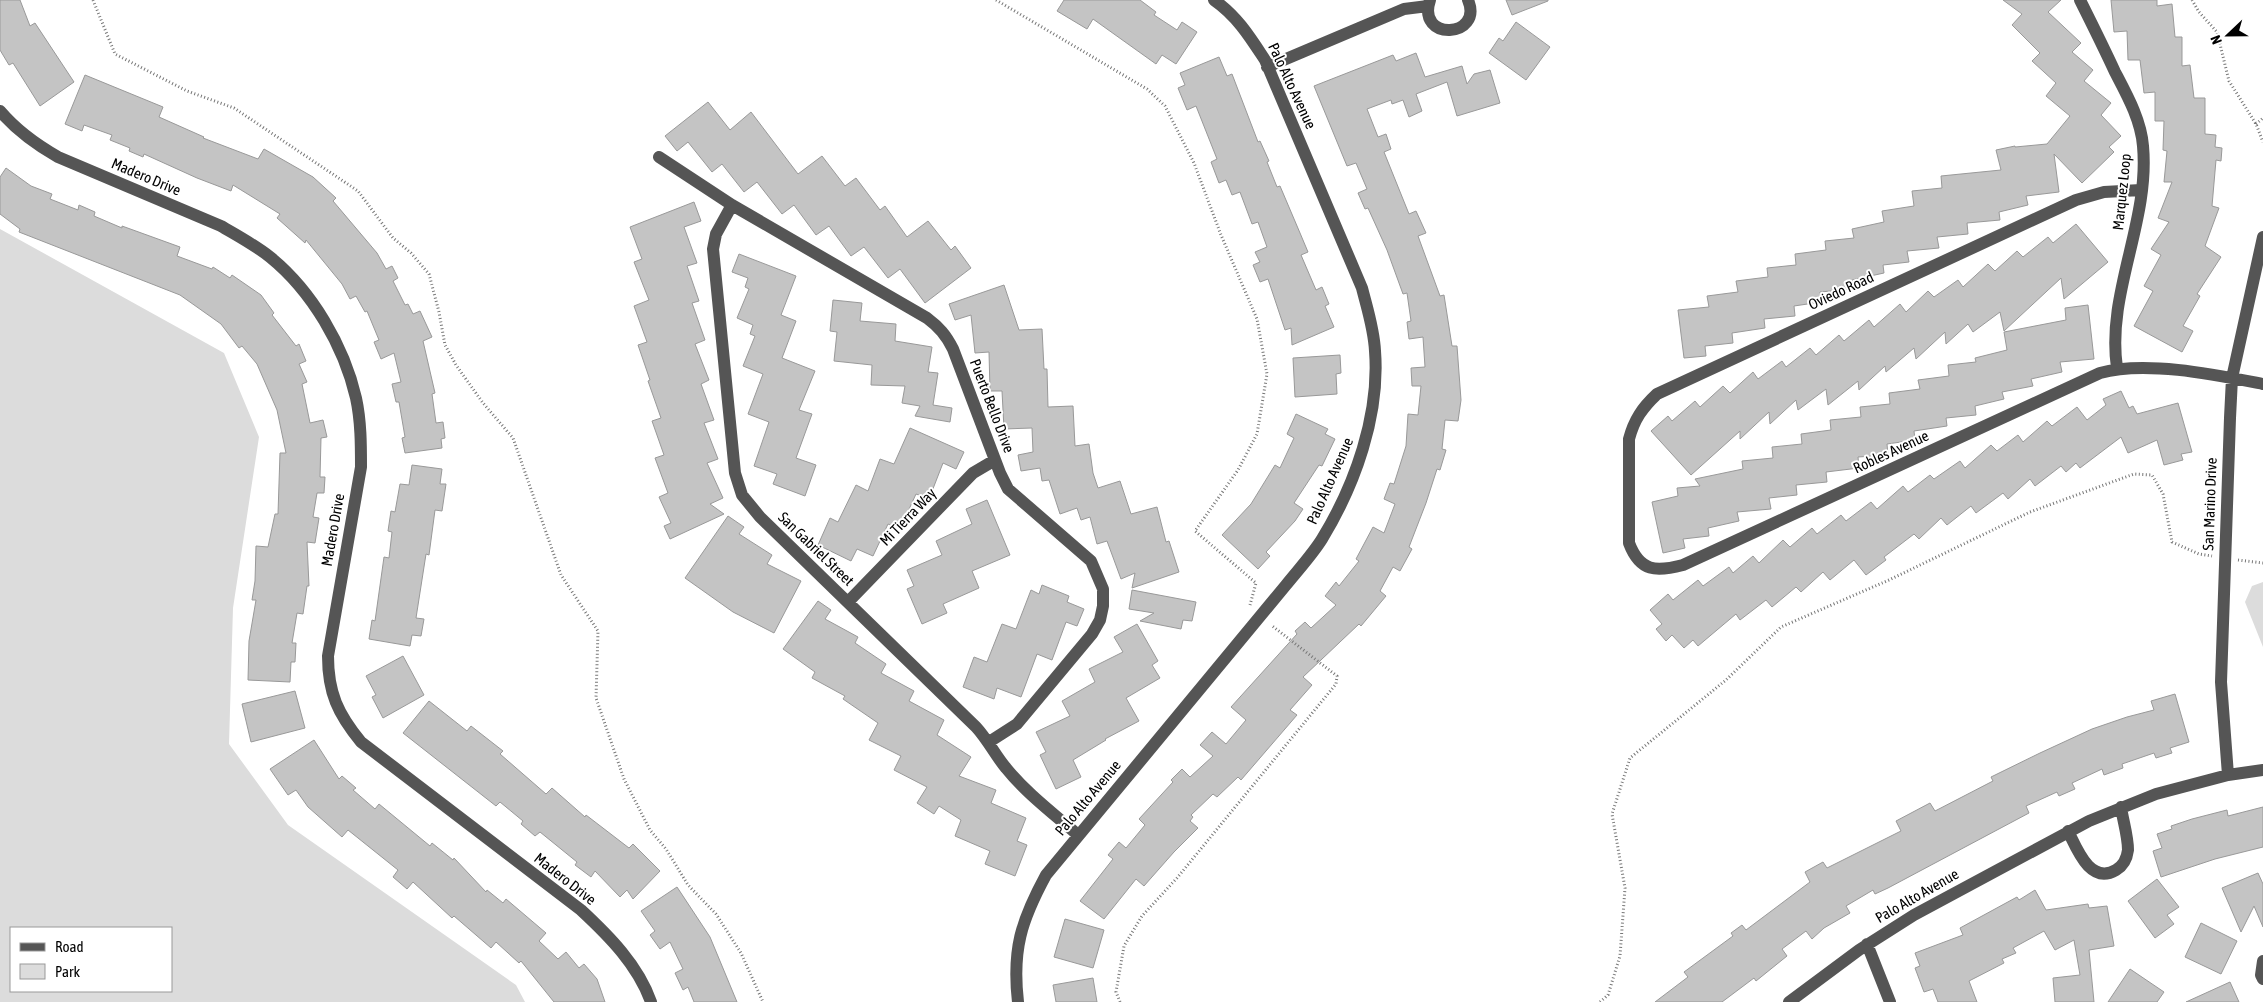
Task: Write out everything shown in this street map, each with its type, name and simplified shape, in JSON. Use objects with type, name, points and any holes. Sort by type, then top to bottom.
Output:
[{"type":"street","name":"Palo Alto Avenue","points":[[1018,1002],[1015,978],[1017,948],[1033,898],[1046,875],[1260,617],[1321,540],[1338,510],[1369,433],[1375,388],[1375,351],[1371,321],[1362,288],[1267,67],[1247,32],[1228,10],[1214,0]]},
{"type":"street","points":[[1267,67],[1404,9],[1429,3],[1428,13],[1434,25],[1440,29],[1453,31],[1459,29],[1469,19],[1471,5],[1468,0]]},
{"type":"street","name":"Marquez Loop","points":[[2080,0],[2139,124],[2143,146],[2141,190],[2134,240],[2117,310],[2115,350],[2117,368]]},
{"type":"street","name":"Madero Drive","points":[[0,111],[13,127],[33,143],[58,157],[221,226],[245,240],[270,257],[291,277],[312,302],[331,334],[344,363],[356,399],[361,437],[361,467],[328,656],[328,679],[334,701],[346,724],[362,742],[581,910],[609,937],[633,967],[651,1002]]},
{"type":"street","name":"Puerto Bello Drive","points":[[659,156],[732,205],[927,318],[942,331],[953,349],[1008,489],[1091,561],[1103,589],[1103,606],[1100,620],[1092,634],[1017,724],[989,742]]},
{"type":"street","name":"Oviedo Road","points":[[1629,491],[1628,439],[1633,423],[1644,406],[1657,394],[2076,200],[2104,192],[2141,190]]},
{"type":"street","name":"San Gabriel Street","points":[[732,205],[716,234],[713,249],[738,484],[742,495],[760,517],[946,696],[989,742],[1005,768],[1020,784],[1078,835]]},
{"type":"street","name":"San Marino Drive","points":[[2228,775],[2221,682],[2232,378],[2263,237]]},
{"type":"street","name":"Robles Avenue","points":[[1629,491],[1629,543],[1634,557],[1649,568],[1662,570],[1683,565],[2100,373],[2117,368],[2140,367],[2232,378],[2263,384]]},
{"type":"street","name":"Mi Tierra Way","points":[[848,602],[973,473],[995,460]]},
{"type":"street","name":"Palo Alto Avenue","points":[[1789,1002],[1867,944],[1914,915],[2068,831],[2121,807],[2156,794],[2228,775],[2263,770]]},
{"type":"street","points":[[2068,831],[2088,867],[2097,872],[2107,873],[2117,870],[2124,862],[2128,852],[2121,807]]},
{"type":"street","points":[[1867,944],[1890,1002]]},
{"type":"street","points":[[2263,961],[2261,965],[2263,979]]},
{"type":"path","points":[[93,0],[115,54],[187,91],[234,108],[358,191],[393,238],[411,253],[429,274],[445,345],[482,403],[513,438],[561,575],[598,631],[596,698],[624,779],[650,830],[666,849],[688,885],[716,914],[741,953],[763,1002]]},
{"type":"path","points":[[996,0],[1147,89],[1165,106],[1194,163],[1221,235],[1257,319],[1267,374],[1257,434],[1238,470],[1195,531],[1256,583],[1250,604],[1260,617],[1337,676],[1336,684],[1177,878],[1142,916],[1124,946],[1116,992],[1120,1002]]},
{"type":"path","points":[[2192,0],[2199,12],[2217,32],[2229,81],[2256,124],[2263,142]]},
{"type":"path","points":[[2256,124],[2263,118]]},
{"type":"path","points":[[1600,1002],[1608,995],[1620,956],[1625,888],[1612,814],[1630,758],[1726,680],[1781,628],[1889,580],[2030,512],[2134,474],[2152,475],[2163,494],[2172,542],[2199,554],[2263,563]]},
{"type":"green space","points":[[0,229],[224,353],[259,437],[233,608],[229,744],[288,825],[516,985],[525,1002],[0,1002]]},
{"type":"green space","points":[[2263,582],[2263,647],[2245,602],[2252,586]]},
{"type":"building","points":[[0,0],[20,0],[30,26],[35,23],[74,82],[40,106],[13,63],[9,65],[0,50]]},
{"type":"building","points":[[1064,0],[1140,0],[1156,12],[1154,15],[1177,30],[1182,22],[1197,32],[1176,64],[1162,55],[1156,64],[1093,19],[1087,29],[1057,11]]},
{"type":"building","points":[[1506,0],[1548,0],[1548,1],[1512,15]]},
{"type":"building","points":[[2003,0],[2061,0],[2048,12],[2081,43],[2072,52],[2093,70],[2084,81],[2111,103],[2101,115],[2121,136],[2109,147],[2114,152],[2082,183],[2054,154],[2059,192],[2026,196],[2028,205],[1999,212],[2000,220],[1967,223],[1968,234],[1937,237],[1939,248],[1907,251],[1909,262],[1883,265],[1884,273],[1852,280],[1853,289],[1820,292],[1821,302],[1794,306],[1795,316],[1764,319],[1765,328],[1732,333],[1733,343],[1705,346],[1706,356],[1684,358],[1678,310],[1709,307],[1707,296],[1738,292],[1736,281],[1768,277],[1767,268],[1796,265],[1795,254],[1826,250],[1825,241],[1854,238],[1852,229],[1884,222],[1882,211],[1914,206],[1912,191],[1942,188],[1941,176],[2001,170],[1996,150],[2015,146],[2047,144],[2070,116],[2046,96],[2056,83],[2032,61],[2040,53],[2012,25],[2022,14]]},
{"type":"building","points":[[2111,0],[2157,0],[2157,6],[2172,4],[2175,37],[2182,37],[2182,66],[2190,65],[2194,98],[2205,98],[2205,134],[2216,135],[2215,147],[2222,148],[2221,161],[2216,160],[2212,206],[2219,208],[2205,246],[2221,257],[2197,294],[2200,296],[2183,326],[2193,331],[2182,352],[2134,326],[2153,291],[2144,286],[2161,255],[2151,249],[2169,222],[2158,218],[2172,182],[2164,182],[2167,151],[2163,150],[2164,121],[2155,121],[2155,92],[2144,93],[2140,60],[2128,60],[2127,31],[2114,32]]},
{"type":"building","points":[[1516,22],[1550,47],[1526,80],[1489,53],[1499,38],[1503,41]]},
{"type":"building","points":[[1416,53],[1425,77],[1462,66],[1467,84],[1474,74],[1490,70],[1500,103],[1457,116],[1447,82],[1416,94],[1422,111],[1409,117],[1403,100],[1392,104],[1391,100],[1367,109],[1378,137],[1386,134],[1391,149],[1384,152],[1409,214],[1416,211],[1426,233],[1418,236],[1440,296],[1444,295],[1452,346],[1457,346],[1461,400],[1458,421],[1445,420],[1442,449],[1446,450],[1440,470],[1437,469],[1409,547],[1412,549],[1400,571],[1393,567],[1380,591],[1386,596],[1361,626],[1359,624],[1303,677],[1312,685],[1290,710],[1297,715],[1241,780],[1238,777],[1217,797],[1213,794],[1191,815],[1193,817],[1190,821],[1198,828],[1144,886],[1136,879],[1104,919],[1080,901],[1113,859],[1108,855],[1119,842],[1126,848],[1145,825],[1139,819],[1173,782],[1171,780],[1182,769],[1190,777],[1213,756],[1200,745],[1212,732],[1226,744],[1246,720],[1231,707],[1297,634],[1295,631],[1305,622],[1311,628],[1336,605],[1325,596],[1336,582],[1339,586],[1359,561],[1356,559],[1373,527],[1384,533],[1395,504],[1384,499],[1390,483],[1394,484],[1406,446],[1408,414],[1418,415],[1421,386],[1412,386],[1411,368],[1425,367],[1423,337],[1409,339],[1407,322],[1411,321],[1407,293],[1403,294],[1387,250],[1368,208],[1365,209],[1358,193],[1367,189],[1356,163],[1347,166],[1314,86],[1393,55],[1396,61]]},
{"type":"building","points":[[1219,57],[1227,76],[1232,74],[1258,142],[1260,141],[1269,161],[1267,162],[1277,187],[1280,186],[1308,252],[1301,255],[1316,290],[1322,287],[1329,304],[1325,306],[1334,327],[1292,345],[1291,328],[1285,330],[1268,279],[1260,282],[1253,265],[1260,262],[1255,252],[1267,247],[1258,222],[1252,224],[1240,192],[1232,195],[1226,180],[1219,183],[1211,162],[1217,159],[1196,106],[1187,110],[1178,88],[1185,85],[1180,73]]},
{"type":"building","points":[[85,75],[163,107],[159,117],[203,138],[258,159],[264,149],[313,177],[336,198],[333,201],[377,253],[386,269],[392,266],[398,278],[393,281],[405,305],[408,304],[413,314],[420,311],[432,337],[423,341],[435,393],[432,394],[436,423],[443,422],[445,438],[441,439],[442,448],[405,453],[402,438],[405,437],[399,402],[396,402],[392,384],[401,382],[394,353],[381,359],[374,342],[379,340],[367,311],[365,312],[356,296],[350,299],[342,284],[306,240],[305,243],[277,218],[280,214],[233,185],[231,191],[144,154],[143,157],[129,151],[130,148],[110,140],[112,135],[84,125],[82,131],[65,124]]},
{"type":"building","points":[[708,102],[730,130],[751,112],[798,174],[822,156],[845,186],[856,178],[880,210],[885,206],[907,237],[928,221],[951,250],[955,246],[971,268],[925,303],[900,269],[888,278],[864,247],[851,256],[829,226],[816,235],[794,205],[782,214],[757,182],[744,192],[722,164],[712,172],[688,142],[677,151],[665,136]]},
{"type":"building","points":[[6,168],[31,186],[52,194],[50,199],[78,210],[79,205],[95,212],[94,216],[122,228],[122,226],[180,247],[177,256],[212,269],[213,267],[230,278],[232,275],[261,295],[274,313],[272,315],[296,346],[299,344],[306,361],[299,364],[307,382],[302,384],[310,423],[323,420],[327,437],[321,438],[320,477],[325,477],[324,493],[317,493],[313,517],[319,518],[315,543],[307,542],[309,586],[307,586],[303,614],[297,613],[292,643],[296,643],[295,662],[291,662],[290,682],[248,680],[249,641],[256,600],[252,600],[255,581],[256,546],[268,547],[275,514],[278,514],[280,453],[286,453],[277,410],[257,364],[242,346],[239,348],[221,324],[180,295],[19,232],[20,229],[0,214],[0,177]]},
{"type":"building","points":[[694,202],[701,221],[684,227],[697,263],[687,266],[699,301],[692,303],[705,340],[695,344],[709,380],[701,384],[714,420],[704,423],[718,459],[707,463],[723,498],[710,504],[724,514],[670,539],[664,526],[671,523],[659,497],[668,493],[655,458],[664,455],[652,421],[661,418],[638,345],[647,342],[634,306],[649,300],[634,262],[642,259],[630,227]]},
{"type":"building","points":[[2076,224],[2108,262],[2064,299],[2061,278],[2004,331],[2000,312],[1973,332],[1968,324],[1946,344],[1945,332],[1916,359],[1914,348],[1886,372],[1885,366],[1859,390],[1858,381],[1828,405],[1826,389],[1798,410],[1796,400],[1770,424],[1769,412],[1740,439],[1740,431],[1691,475],[1651,431],[1668,416],[1672,421],[1695,401],[1700,407],[1723,386],[1730,393],[1753,372],[1758,379],[1782,361],[1786,367],[1810,348],[1816,355],[1839,335],[1844,341],[1869,320],[1874,327],[1900,304],[1906,312],[1928,291],[1934,297],[1958,280],[1963,287],[1988,264],[1995,271],[2017,251],[2023,257],[2048,237],[2053,243]]},
{"type":"building","points":[[739,254],[796,276],[781,315],[796,321],[782,358],[815,371],[799,410],[812,414],[796,458],[816,465],[805,496],[773,484],[777,474],[754,466],[769,422],[748,414],[763,374],[743,366],[755,336],[750,334],[753,325],[737,318],[749,289],[745,287],[748,278],[732,272]]},
{"type":"building","points":[[1004,285],[1019,330],[1042,329],[1044,369],[1047,369],[1048,407],[1073,406],[1075,446],[1089,444],[1093,473],[1098,488],[1120,481],[1131,514],[1157,507],[1166,542],[1169,541],[1179,572],[1132,588],[1135,573],[1121,579],[1107,541],[1097,544],[1090,517],[1081,520],[1077,508],[1060,514],[1049,480],[1042,481],[1040,468],[1021,471],[1018,455],[1033,452],[1032,428],[1004,429],[1002,391],[990,391],[989,352],[975,353],[971,315],[955,320],[949,304]]},
{"type":"building","points":[[833,300],[862,303],[860,321],[896,324],[895,341],[932,347],[928,372],[938,373],[933,405],[952,408],[950,422],[915,416],[920,406],[902,403],[905,386],[871,385],[872,365],[834,361],[837,332],[830,331]]},
{"type":"building","points":[[2088,305],[2094,359],[2060,362],[2062,372],[2031,379],[2033,386],[2002,392],[2004,399],[1975,406],[1976,415],[1946,418],[1947,426],[1914,431],[1915,440],[1887,444],[1888,455],[1858,457],[1859,468],[1826,472],[1827,482],[1796,485],[1797,495],[1769,498],[1771,509],[1737,512],[1739,521],[1708,528],[1709,536],[1683,539],[1685,548],[1663,553],[1652,502],[1678,496],[1677,488],[1700,486],[1695,479],[1743,469],[1742,461],[1773,458],[1772,447],[1802,444],[1801,434],[1831,430],[1830,420],[1861,417],[1860,407],[1890,404],[1889,393],[1920,389],[1918,380],[1949,376],[1948,365],[1976,362],[1975,358],[2007,350],[2004,332],[2066,320],[2065,308]]},
{"type":"building","points":[[1340,355],[1341,373],[1336,374],[1337,394],[1295,397],[1293,358]]},
{"type":"building","points":[[2121,391],[2129,408],[2133,406],[2137,414],[2178,403],[2192,452],[2181,454],[2183,460],[2164,465],[2157,440],[2128,453],[2121,437],[2080,468],[2076,463],[2066,472],[2061,466],[2035,486],[2030,479],[2008,499],[2003,493],[1976,513],[1971,506],[1947,525],[1941,518],[1919,539],[1914,534],[1884,557],[1886,560],[1866,575],[1854,560],[1830,580],[1823,572],[1801,592],[1796,587],[1772,607],[1766,600],[1740,620],[1736,614],[1698,646],[1693,640],[1684,648],[1672,635],[1666,641],[1656,629],[1662,624],[1650,610],[1668,594],[1673,600],[1698,580],[1703,586],[1729,567],[1733,573],[1753,556],[1759,563],[1783,540],[1790,547],[1812,528],[1817,534],[1841,515],[1846,521],[1871,502],[1877,509],[1903,486],[1908,492],[1930,475],[1934,479],[1960,461],[1965,468],[1991,445],[1997,451],[2018,435],[2023,442],[2047,421],[2052,426],[2077,407],[2087,420],[2106,405],[2103,399]]},
{"type":"building","points":[[1296,414],[1328,429],[1325,434],[1335,439],[1322,466],[1319,465],[1294,503],[1303,509],[1295,521],[1266,552],[1270,556],[1258,569],[1222,535],[1251,504],[1275,465],[1280,468],[1294,438],[1287,434]]},
{"type":"building","points":[[910,428],[964,452],[956,469],[943,463],[929,499],[916,494],[900,529],[888,524],[873,556],[857,549],[851,561],[818,545],[830,518],[838,522],[856,485],[868,491],[880,459],[894,464]]},
{"type":"building","points":[[412,465],[442,469],[440,484],[446,484],[442,511],[435,510],[429,555],[426,554],[416,618],[424,619],[421,636],[412,635],[410,646],[369,639],[372,620],[375,621],[384,557],[389,558],[392,532],[388,531],[391,511],[395,512],[400,484],[409,485]]},
{"type":"building","points":[[987,500],[1010,555],[972,571],[979,588],[943,604],[947,613],[922,624],[907,589],[914,586],[907,570],[942,555],[936,541],[972,524],[966,509]]},
{"type":"building","points":[[728,516],[744,527],[739,534],[772,555],[767,564],[801,581],[774,633],[733,612],[685,578]]},
{"type":"building","points":[[1042,585],[1069,596],[1067,602],[1084,609],[1077,626],[1066,622],[1052,660],[1037,654],[1021,697],[997,688],[994,699],[963,687],[974,657],[987,662],[1002,624],[1016,629],[1031,590],[1039,594]]},
{"type":"building","points":[[1132,590],[1196,602],[1192,621],[1183,620],[1181,629],[1140,621],[1154,613],[1129,609]]},
{"type":"building","points":[[818,601],[831,610],[825,619],[858,637],[855,643],[886,664],[881,673],[914,691],[909,701],[944,720],[937,735],[971,757],[959,776],[996,790],[991,803],[1026,818],[1017,841],[1027,845],[1015,876],[985,864],[990,851],[955,836],[961,820],[939,806],[934,814],[917,803],[927,787],[894,770],[901,756],[869,740],[878,723],[843,699],[845,696],[812,678],[815,672],[783,649]]},
{"type":"building","points":[[1137,624],[1158,661],[1152,665],[1160,678],[1126,698],[1139,721],[1105,739],[1073,760],[1081,777],[1056,789],[1040,755],[1046,752],[1036,732],[1070,716],[1062,701],[1095,682],[1089,669],[1123,652],[1114,637]]},
{"type":"building","points":[[403,656],[424,695],[383,718],[372,697],[376,695],[366,676]]},
{"type":"building","points":[[295,691],[305,728],[251,742],[242,704]]},
{"type":"building","points":[[2175,694],[2189,742],[2170,748],[2172,753],[2156,758],[2154,753],[2122,764],[2123,768],[2104,775],[2102,769],[2072,783],[2075,789],[2059,796],[2057,792],[2026,806],[2029,813],[1888,888],[1875,894],[1873,890],[1846,906],[1850,913],[1824,928],[1812,939],[1806,931],[1782,949],[1787,956],[1756,981],[1754,978],[1722,1002],[1655,1002],[1688,977],[1684,972],[1733,936],[1731,933],[1742,925],[1746,930],[1810,882],[1805,872],[1823,862],[1827,868],[1901,831],[1896,821],[1930,803],[1935,811],[1993,781],[1991,777],[2040,753],[2092,729],[2154,710],[2151,701]]},
{"type":"building","points":[[429,701],[467,731],[471,726],[503,751],[500,754],[546,794],[552,788],[585,817],[586,815],[629,848],[633,844],[660,871],[633,899],[627,890],[620,897],[595,871],[591,877],[575,865],[577,862],[540,832],[535,836],[521,824],[523,821],[500,802],[496,806],[403,733]]},
{"type":"building","points":[[314,740],[339,779],[342,776],[356,788],[353,790],[375,809],[379,804],[430,846],[432,843],[453,860],[454,858],[486,892],[487,890],[503,903],[506,899],[546,933],[539,941],[558,959],[566,952],[579,968],[584,964],[597,979],[605,1002],[554,1002],[521,961],[519,963],[496,942],[491,948],[454,916],[452,918],[413,882],[407,889],[393,877],[398,870],[348,830],[342,837],[308,807],[296,790],[288,795],[270,769]]},
{"type":"building","points":[[2263,807],[2263,847],[2215,859],[2161,877],[2153,851],[2162,848],[2157,834],[2172,829],[2171,826],[2227,810],[2228,816]]},
{"type":"building","points":[[2258,873],[2263,884],[2263,927],[2254,906],[2241,932],[2222,888]]},
{"type":"building","points":[[2157,879],[2179,907],[2167,915],[2174,924],[2155,938],[2128,901]]},
{"type":"building","points":[[677,887],[710,937],[737,1002],[694,1002],[688,987],[683,990],[675,973],[683,969],[670,942],[660,949],[650,935],[655,931],[641,911]]},
{"type":"building","points":[[2035,890],[2046,910],[2088,904],[2089,908],[2107,906],[2114,946],[2089,950],[2094,1002],[2055,1002],[2053,978],[2080,975],[2074,940],[2055,950],[2044,931],[2013,948],[2016,953],[2002,959],[2004,963],[1969,981],[1977,1002],[1938,1002],[1933,989],[1924,992],[1915,968],[1920,966],[1915,953],[1963,935],[1960,928],[2017,897],[2019,900]]},
{"type":"building","points":[[1065,919],[1104,930],[1093,968],[1054,957]]},
{"type":"building","points":[[2201,923],[2237,941],[2221,974],[2185,957]]},
{"type":"building","points":[[2130,969],[2164,992],[2157,1002],[2108,1002]]},
{"type":"building","points":[[1093,978],[1097,1002],[1056,1002],[1053,985]]},
{"type":"building","points":[[2230,982],[2239,1002],[2186,1002]]}]
